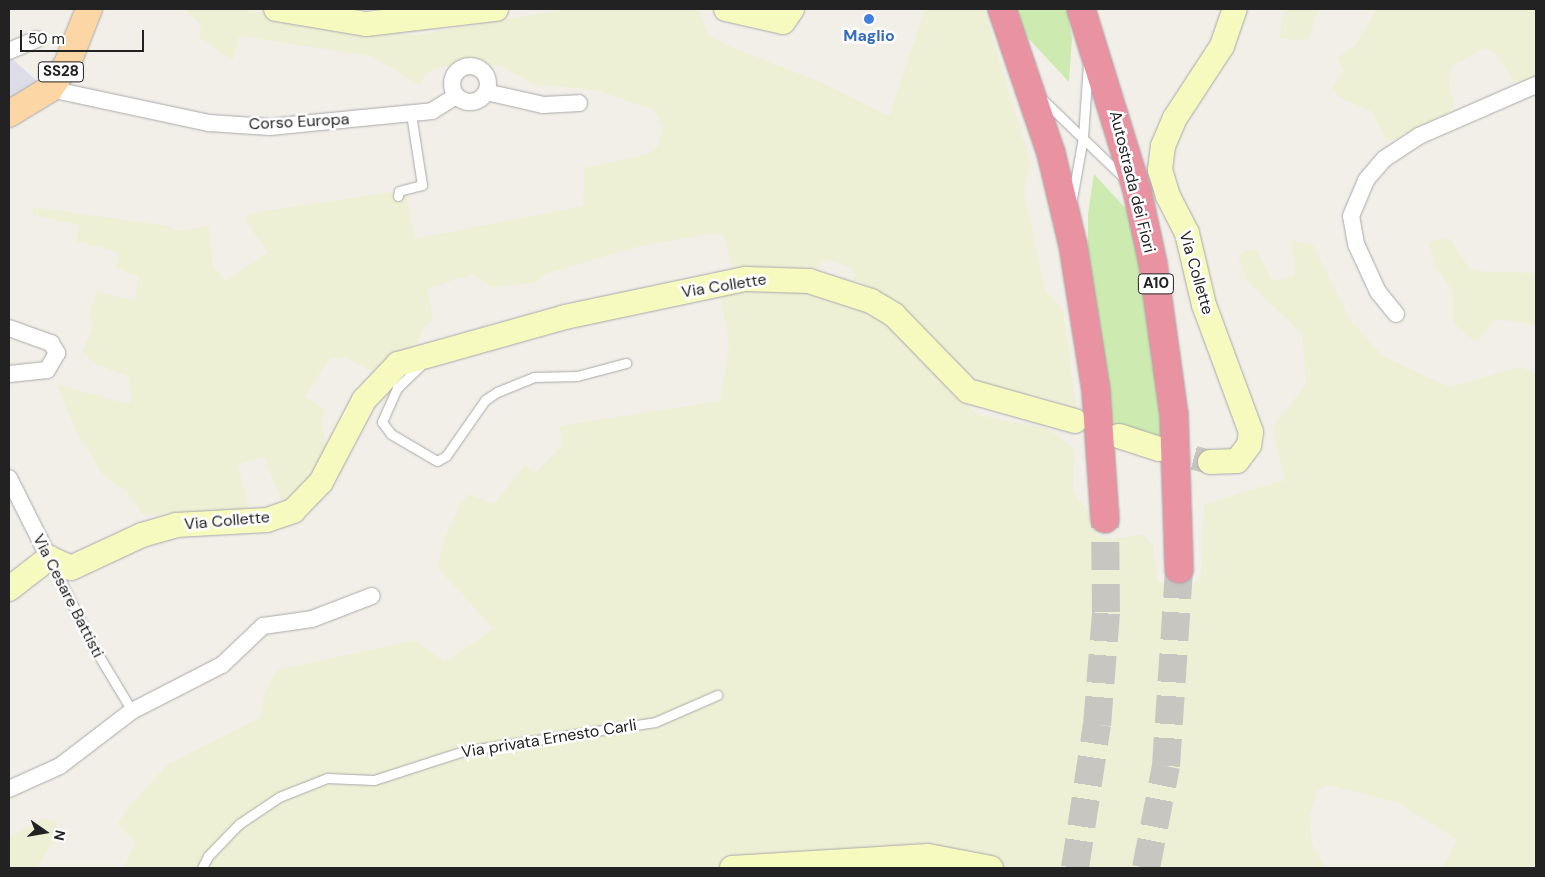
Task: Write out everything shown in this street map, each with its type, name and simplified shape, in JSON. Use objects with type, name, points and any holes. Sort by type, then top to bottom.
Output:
[{"type":"highway","points":[[1002,9],[1031,89],[1068,221],[1096,391],[1105,519]]},
{"type":"highway","name":"Autostrada dei Fiori","points":[[1085,20],[1137,190],[1167,348],[1174,415],[1179,569]]},
{"type":"main road","name":"SS28","points":[[9,114],[50,90],[88,9]]},
{"type":"street","points":[[276,9],[366,24],[484,9]]},
{"type":"street","points":[[726,9],[783,22],[792,9]]},
{"type":"street","name":"Via Collette","points":[[1210,462],[1237,461],[1249,445],[1251,432],[1204,305],[1187,233],[1168,196],[1160,170],[1163,146],[1175,118],[1222,46],[1235,9]]},
{"type":"street","points":[[9,51],[37,39]]},
{"type":"street","points":[[486,92],[485,74],[476,67],[464,66],[452,79],[456,96],[472,102],[486,92],[543,105],[579,103]]},
{"type":"street","points":[[1396,314],[1378,292],[1356,244],[1351,216],[1366,180],[1384,159],[1418,136],[1536,85]]},
{"type":"street","name":"Corso Europa","points":[[50,90],[209,123],[270,127],[432,111],[456,96]]},
{"type":"street","name":"Via Collette","points":[[49,558],[71,568],[168,528],[218,520],[267,520],[293,511],[322,482],[364,400],[382,378],[398,364],[426,353],[656,296],[746,279],[788,278],[829,285],[871,301],[894,315],[968,391],[1075,421]]},
{"type":"street","points":[[9,328],[51,343],[57,353],[55,364],[47,370],[9,374]]},
{"type":"street","points":[[1119,436],[1159,449]]},
{"type":"street","name":"Via Cesare Battisti","points":[[9,478],[49,558]]},
{"type":"street","points":[[9,589],[49,558]]},
{"type":"street","points":[[9,790],[60,766],[132,711],[222,664],[263,626],[312,619],[372,596]]},
{"type":"street","points":[[732,868],[928,856],[991,868]]},
{"type":"lane","points":[[1068,221],[1083,137],[1085,20]]},
{"type":"lane","points":[[1031,89],[1137,190]]},
{"type":"lane","points":[[398,196],[400,191],[422,185],[411,114]]},
{"type":"lane","points":[[426,353],[388,403],[382,422],[391,434],[434,461],[446,456],[463,426],[497,392],[534,377],[577,376],[626,363]]},
{"type":"lane","name":"Via Cesare Battisti","points":[[49,558],[70,592],[93,646],[132,711]]},
{"type":"lane","name":"Via privata Ernesto Carli","points":[[202,868],[208,856],[239,824],[279,796],[327,778],[374,780],[464,751],[655,722],[717,695]]},
{"type":"green space","points":[[184,9],[244,9],[296,22],[417,35],[565,9],[699,9],[708,34],[724,44],[823,83],[889,116],[925,9],[984,9],[1030,162],[1024,192],[1045,290],[1063,309],[1077,412],[1050,399],[989,385],[970,375],[883,293],[853,279],[853,268],[822,259],[818,269],[732,268],[724,236],[715,233],[641,246],[545,274],[535,283],[491,287],[472,274],[427,289],[433,320],[425,325],[418,342],[372,371],[344,357],[331,359],[305,397],[325,409],[322,422],[329,460],[303,495],[282,502],[264,457],[238,465],[250,512],[143,515],[126,492],[103,475],[75,430],[57,384],[128,404],[132,399],[128,376],[95,364],[82,353],[93,325],[89,315],[96,291],[135,301],[138,277],[116,268],[118,252],[76,241],[78,225],[33,215],[33,207],[168,226],[178,231],[209,226],[213,266],[226,281],[267,252],[244,218],[251,213],[405,190],[415,239],[583,206],[584,168],[644,155],[658,146],[662,127],[654,110],[596,90],[533,84],[501,66],[444,66],[426,73],[420,85],[371,56],[239,36],[233,61],[199,37],[201,25]]},
{"type":"green space","points":[[1014,9],[1067,9],[1072,38],[1069,82],[1027,37]]},
{"type":"green space","points":[[1284,9],[1318,9],[1310,37],[1299,41],[1280,38]]},
{"type":"green space","points":[[1376,9],[1536,9],[1536,79],[1513,82],[1496,53],[1485,48],[1452,66],[1449,85],[1454,103],[1448,114],[1387,142],[1371,111],[1338,97],[1331,88],[1344,72],[1337,57],[1355,45]]},
{"type":"green space","points":[[1094,174],[1128,211],[1149,308],[1165,441],[1112,423],[1088,260],[1088,214]]},
{"type":"green space","points":[[1443,237],[1451,240],[1469,268],[1476,271],[1536,273],[1536,325],[1495,319],[1478,341],[1470,339],[1453,322],[1453,292],[1435,266],[1429,243]]},
{"type":"green space","points":[[1291,240],[1313,245],[1351,321],[1383,356],[1449,387],[1520,367],[1536,373],[1536,868],[1442,868],[1457,840],[1398,803],[1328,785],[1317,791],[1310,816],[1311,841],[1325,868],[124,868],[135,842],[117,824],[130,805],[167,765],[259,718],[265,691],[277,670],[416,640],[444,662],[493,629],[437,567],[444,539],[468,494],[494,504],[525,465],[536,472],[562,445],[560,428],[564,425],[720,401],[729,344],[721,298],[744,287],[826,291],[888,322],[976,414],[1048,429],[1074,448],[1073,492],[1089,512],[1097,535],[1111,539],[1142,534],[1153,545],[1158,581],[1172,588],[1194,585],[1201,576],[1204,504],[1285,480],[1272,427],[1306,384],[1302,334],[1246,280],[1239,260],[1240,253],[1255,248],[1273,281],[1295,276]]},
{"type":"green space","points":[[44,818],[54,821],[59,833],[37,868],[9,868],[9,837]]},
{"type":"shaded area","points":[[9,56],[38,82],[9,102]]},
{"type":"tunnel","points":[[1159,449],[1210,462]]},
{"type":"tunnel","points":[[1075,868],[1097,725],[1106,612],[1105,519]]},
{"type":"tunnel","points":[[1146,868],[1166,766],[1179,569]]},
{"type":"place","name":"Maglio","points":[[869,19]]}]
